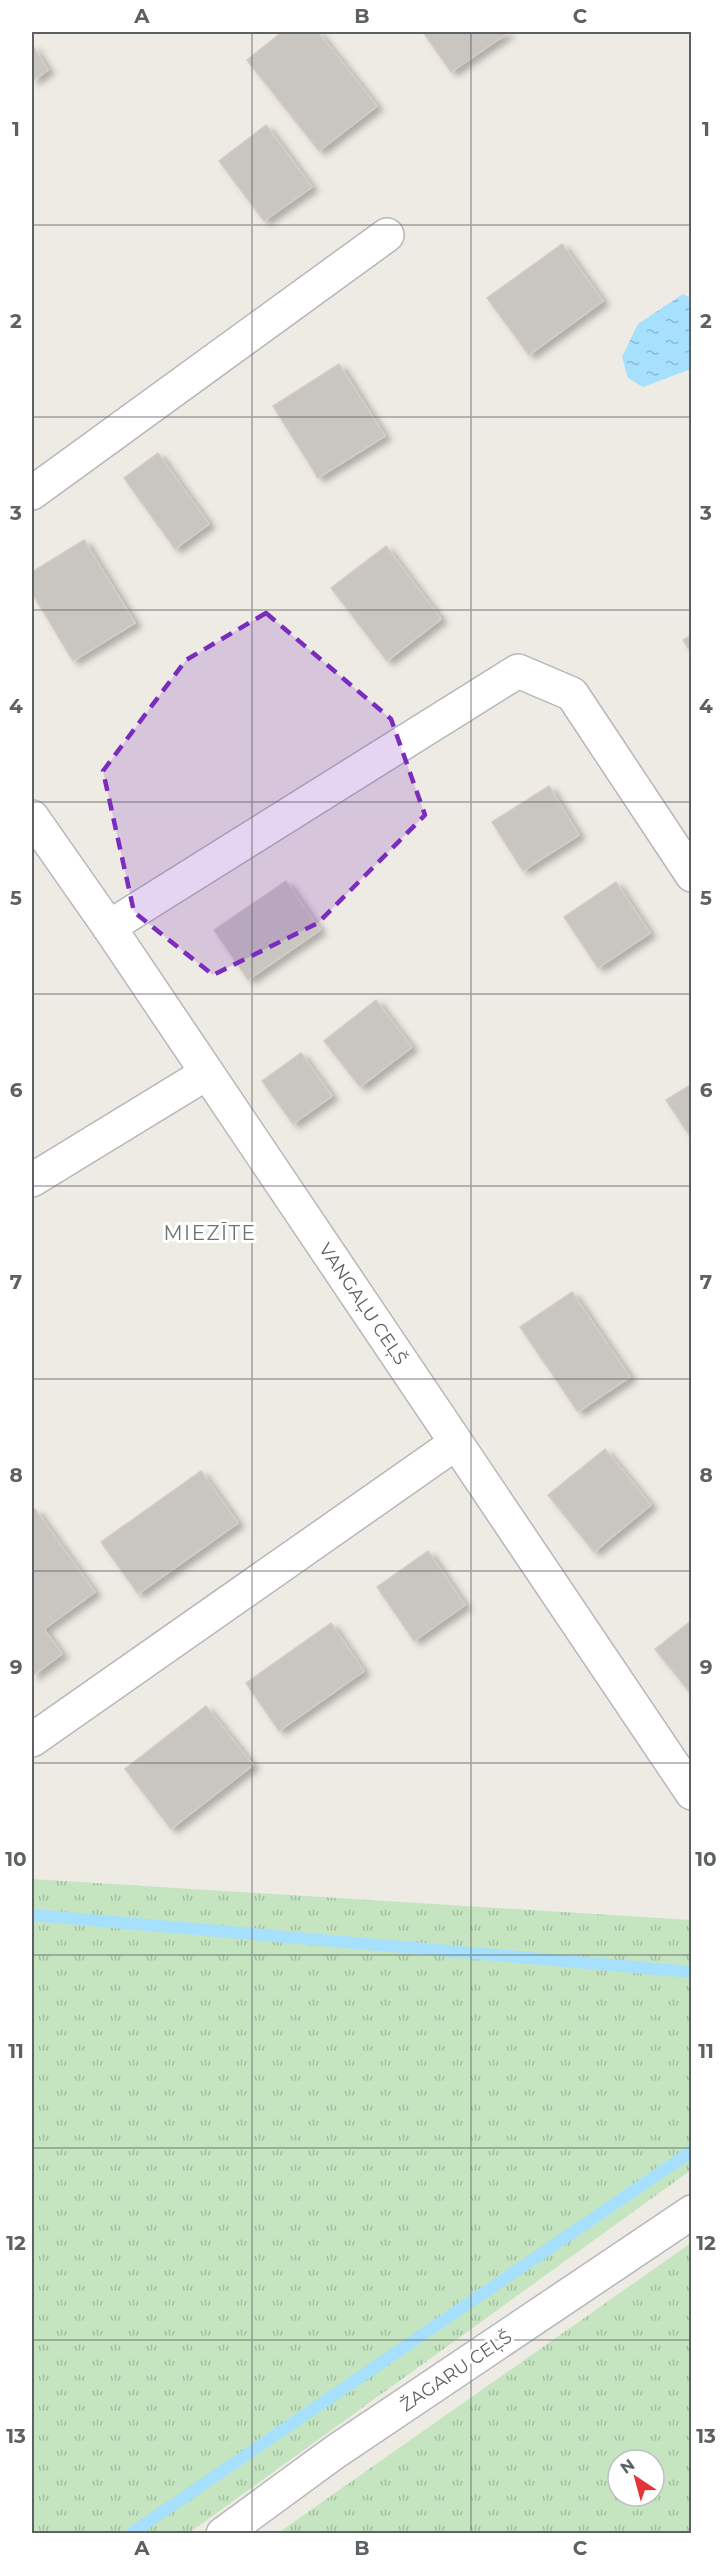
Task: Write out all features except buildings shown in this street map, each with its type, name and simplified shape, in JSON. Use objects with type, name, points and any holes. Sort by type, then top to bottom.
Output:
[{"type":"street","points":[[32,493],[387,235]]},
{"type":"street","points":[[109,927],[518,671],[572,694],[692,875]]},
{"type":"street","name":"VANGAĻU CEĻŠ","points":[[32,817],[109,927],[692,1793]]},
{"type":"street","points":[[32,1180],[207,1073]]},
{"type":"street","points":[[32,1740],[456,1443]]},
{"type":"street","name":"ŽAGARU CEĻŠ","points":[[223,2534],[335,2452],[692,2212]]},
{"type":"highlighted area","points":[[266,613],[391,719],[425,815],[318,923],[213,975],[134,912],[103,771],[186,660]]},
{"type":"green space","points":[[32,1879],[691,1920],[691,2170],[189,2533],[32,2533]]},
{"type":"green space","points":[[691,2243],[691,2533],[278,2533]]},
{"type":"water","points":[[683,294],[691,298],[691,369],[643,387],[628,378],[622,357],[638,324]]},
{"type":"waterway","points":[[32,1915],[692,1972]]},
{"type":"waterway","points":[[133,2532],[692,2151]]},
{"type":"district","name":"MIEZĪTE","points":[[210,1233]]}]
